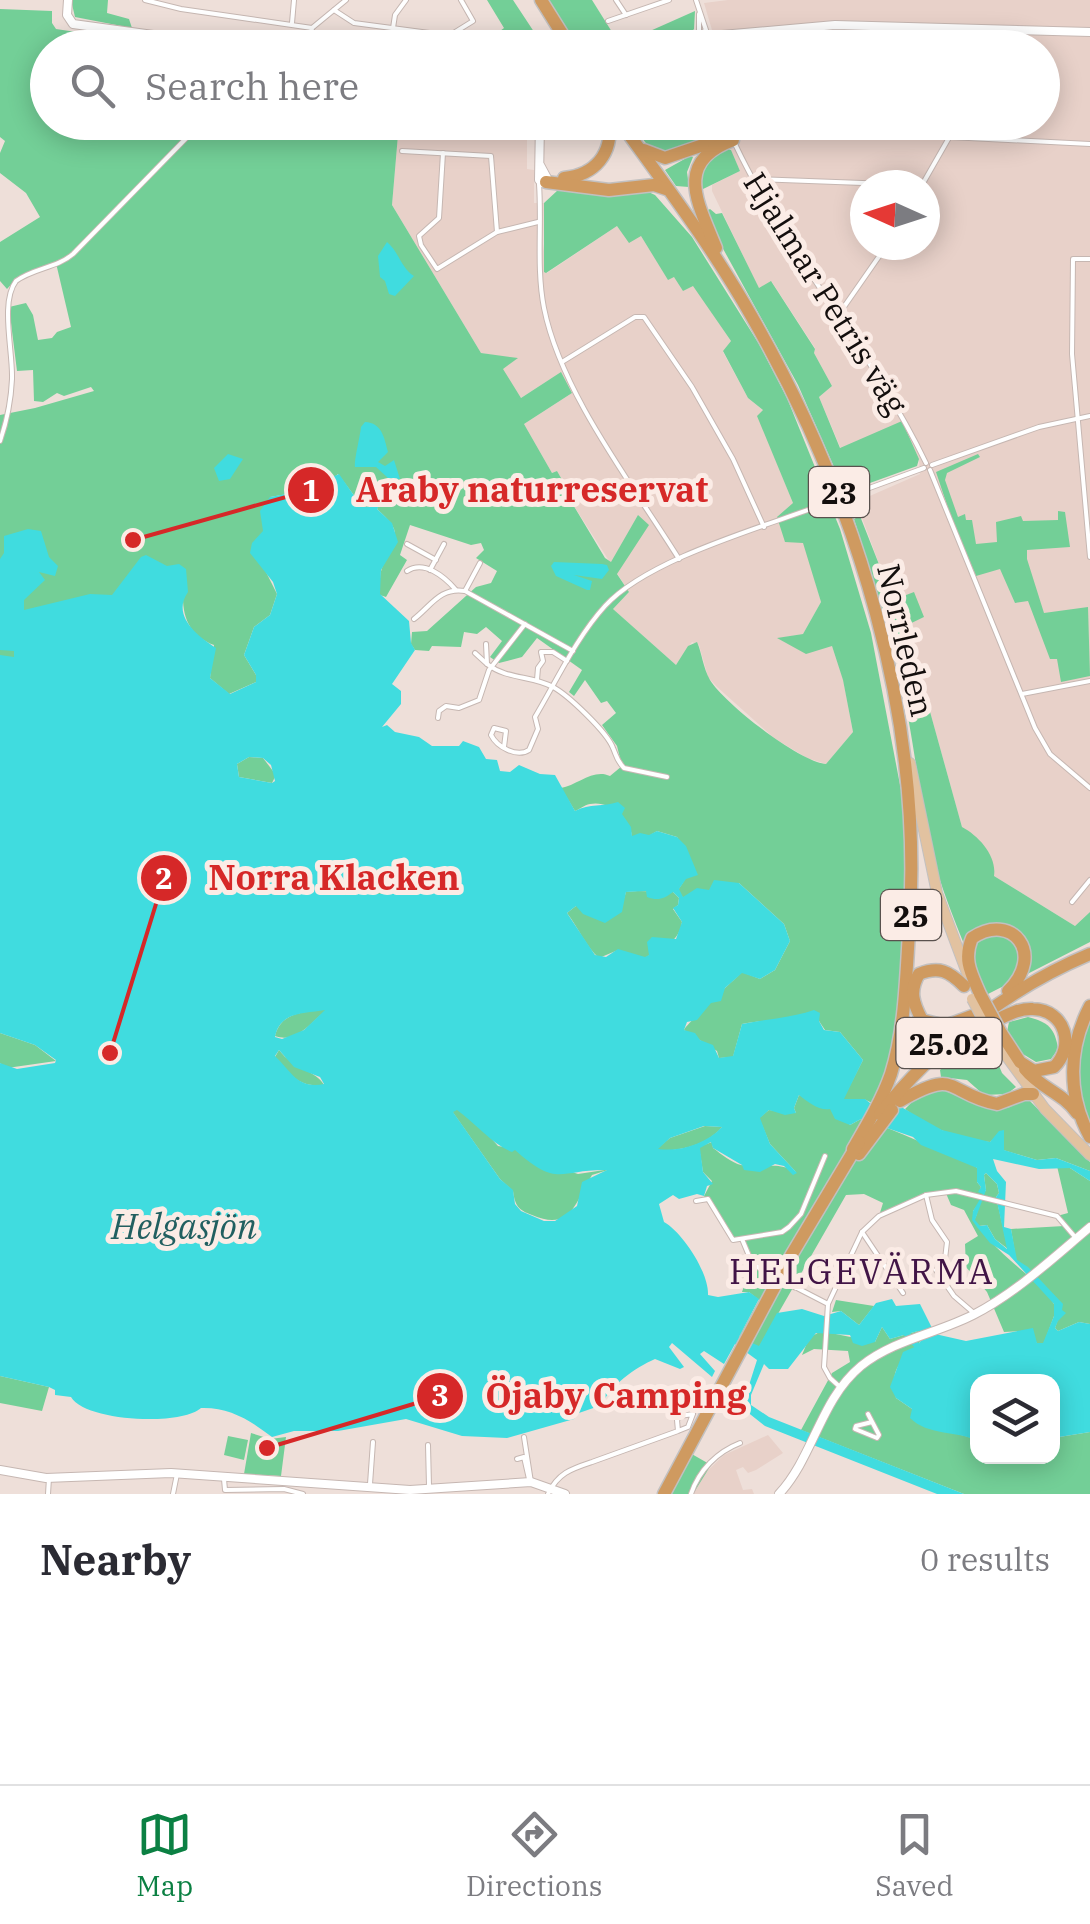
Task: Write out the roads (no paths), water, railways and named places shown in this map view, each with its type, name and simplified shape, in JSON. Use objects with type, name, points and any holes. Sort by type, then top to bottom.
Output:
[{"type":"highway","points":[[539,0],[558,30]]},
{"type":"highway","points":[[543,177],[576,177],[596,166],[607,150],[607,140]]},
{"type":"highway","name":"Norrleden","points":[[634,140],[716,258],[767,344],[827,471],[860,562],[882,642],[912,802]]},
{"type":"highway","name":"Norrleden","points":[[636,140],[719,255],[786,372],[830,470],[859,548],[894,675]]},
{"type":"highway","points":[[644,150],[660,158],[670,157],[711,140]]},
{"type":"highway","points":[[719,255],[698,198],[695,172],[706,153],[721,140]]},
{"type":"highway","points":[[543,177],[617,190],[658,185],[671,193]]},
{"type":"highway","name":"25","points":[[891,1102],[912,884],[912,802]]},
{"type":"highway","points":[[1008,991],[1020,980],[1026,958],[1023,946],[1010,932],[993,928],[972,938],[966,952],[975,992],[998,1035],[1036,1083],[1062,1097],[1081,1119]]},
{"type":"highway","points":[[895,1058],[917,1039],[964,1022],[1008,991],[1090,946]]},
{"type":"highway","name":"25.02","points":[[981,1026],[1086,958]]},
{"type":"highway","name":"25.02","points":[[891,1102],[959,1034],[1018,992],[1086,958]]},
{"type":"highway","points":[[945,1026],[922,1020],[914,1004],[912,986],[918,974],[934,968],[951,972],[975,992]]},
{"type":"highway","points":[[1090,1006],[1078,1032],[1073,1063],[1074,1092],[1090,1137]]},
{"type":"highway","name":"25","points":[[664,1494],[854,1148],[869,1129],[891,1102],[981,1026],[1025,1009],[1042,1010],[1061,1024],[1067,1040],[1061,1060],[1044,1072],[1030,1069],[1016,1058]]},
{"type":"highway","points":[[891,1102],[941,1084],[997,1104],[1033,1094]]},
{"type":"highway","name":"25","points":[[673,1494],[747,1345],[869,1129]]},
{"type":"main road","name":"Norrleden","points":[[894,675],[937,894],[975,992]]},
{"type":"main road","name":"Norrleden","points":[[912,802],[934,905],[975,992]]},
{"type":"main road","points":[[998,1035],[1033,1094],[1090,1151]]},
{"type":"main road","points":[[1016,1058],[1090,1151]]},
{"type":"street","points":[[68,0],[68,20],[120,30]]},
{"type":"street","points":[[145,0],[312,28],[346,0]]},
{"type":"street","points":[[292,23],[294,0]]},
{"type":"street","points":[[393,28],[394,14],[406,0]]},
{"type":"street","points":[[460,30],[473,19],[461,0]]},
{"type":"street","points":[[616,0],[626,15]]},
{"type":"street","points":[[608,21],[668,0]]},
{"type":"street","points":[[696,0],[701,30]]},
{"type":"street","points":[[334,10],[348,22],[408,30]]},
{"type":"street","points":[[699,10],[701,30]]},
{"type":"street","points":[[788,30],[835,25],[1037,30]]},
{"type":"street","points":[[1060,31],[1090,32]]},
{"type":"street","points":[[0,441],[8,418],[12,380],[4,319],[7,292],[21,278],[74,254],[185,140]]},
{"type":"street","points":[[541,140],[544,306],[562,362],[600,432],[679,558]]},
{"type":"street","name":"Hjalmar Petris väg","points":[[734,140],[752,179],[900,408],[928,466],[1035,728],[1050,754],[1090,788]]},
{"type":"street","points":[[928,170],[947,140]]},
{"type":"street","points":[[1009,140],[1090,144]]},
{"type":"street","points":[[402,151],[491,156],[497,232]]},
{"type":"street","points":[[444,154],[440,218],[419,236],[437,270],[497,232],[540,222]]},
{"type":"street","points":[[752,179],[850,183]]},
{"type":"street","points":[[1090,259],[1073,260],[1072,354],[1090,556]]},
{"type":"street","points":[[839,314],[877,260]]},
{"type":"street","points":[[562,362],[635,317],[644,317],[725,444],[764,527]]},
{"type":"street","points":[[504,748],[519,754],[528,750],[538,729],[535,717],[573,651],[604,607],[652,571],[1024,432],[1090,416]]},
{"type":"street","points":[[407,544],[436,560]]},
{"type":"street","points":[[430,570],[444,544]]},
{"type":"street","points":[[465,591],[480,563]]},
{"type":"street","points":[[407,571],[420,566],[456,590]]},
{"type":"street","points":[[414,619],[440,595],[465,591],[573,651]]},
{"type":"street","points":[[489,666],[525,624]]},
{"type":"street","points":[[438,718],[439,711],[446,706],[460,708],[479,700],[489,666],[486,644]]},
{"type":"street","points":[[537,680],[543,661],[541,652],[548,650],[567,661]]},
{"type":"street","points":[[476,654],[506,676],[537,680],[571,699],[600,728],[624,768],[667,776]]},
{"type":"street","points":[[1022,694],[1090,681]]},
{"type":"street","points":[[1072,902],[1090,880]]},
{"type":"street","points":[[696,1201],[708,1200],[733,1240],[782,1232],[801,1214],[825,1156]]},
{"type":"street","points":[[840,1387],[825,1371],[828,1304],[862,1232],[879,1216],[946,1190],[1056,1216],[1076,1239]]},
{"type":"street","points":[[926,1196],[932,1220],[948,1242],[945,1259],[936,1270],[954,1296],[975,1314]]},
{"type":"street","points":[[779,1494],[797,1470],[840,1387],[866,1362],[975,1314],[1090,1227]]},
{"type":"street","points":[[862,1232],[902,1293]]},
{"type":"street","points":[[742,1239],[752,1263],[828,1304]]},
{"type":"street","points":[[868,1414],[872,1422]]},
{"type":"street","points":[[550,1491],[567,1470],[678,1431]]},
{"type":"street","points":[[524,1437],[530,1482]]},
{"type":"street","points":[[370,1488],[373,1442]]},
{"type":"street","points":[[691,1494],[706,1466],[740,1443]]},
{"type":"street","points":[[428,1445],[429,1490]]},
{"type":"street","points":[[517,1459],[524,1458],[530,1482]]},
{"type":"street","points":[[0,1470],[49,1478],[119,1472],[178,1473],[429,1490],[530,1482],[566,1494]]},
{"type":"street","points":[[173,1494],[178,1473]]},
{"type":"street","points":[[224,1477],[225,1490],[284,1489],[299,1493]]},
{"type":"street","points":[[48,1494],[49,1478]]},
{"type":"water","points":[[387,242],[414,276],[395,296],[389,294],[380,277],[378,256]]},
{"type":"water","points":[[365,422],[379,428],[385,441],[388,452],[378,462],[385,466],[394,460],[400,479],[388,478],[376,467],[355,467]]},
{"type":"water","points":[[228,454],[243,459],[230,479],[219,481],[214,468]]},
{"type":"water","name":"Helgasjön","points":[[339,474],[362,507],[370,507],[382,494],[384,499],[377,509],[392,523],[398,542],[381,570],[380,594],[409,621],[415,650],[392,684],[401,691],[401,704],[382,727],[387,725],[395,732],[419,737],[432,746],[459,746],[463,741],[479,747],[486,759],[497,760],[500,771],[510,772],[519,765],[540,774],[555,775],[575,811],[618,802],[625,808],[622,814],[632,836],[657,831],[677,837],[686,846],[698,875],[686,879],[679,889],[683,897],[697,888],[709,890],[714,880],[739,883],[784,924],[790,941],[775,970],[760,979],[742,973],[725,988],[721,1001],[711,1003],[697,1020],[687,1022],[684,1030],[713,1045],[719,1058],[733,1056],[742,1024],[814,1010],[820,1013],[824,1030],[840,1032],[863,1060],[844,1099],[865,1099],[903,1108],[942,1130],[990,1142],[1004,1130],[1004,1150],[1037,1160],[1056,1158],[1090,1171],[1090,1181],[1070,1168],[1039,1169],[993,1159],[1006,1182],[1004,1227],[1011,1229],[1017,1260],[1063,1304],[1066,1313],[1055,1328],[1058,1331],[1079,1322],[1090,1324],[1090,1432],[1060,1437],[1060,1374],[970,1374],[970,1439],[917,1424],[910,1418],[912,1409],[896,1398],[890,1387],[903,1352],[917,1346],[923,1338],[918,1331],[890,1339],[882,1327],[875,1342],[862,1346],[853,1343],[850,1335],[816,1333],[788,1369],[769,1369],[764,1364],[751,1395],[751,1405],[769,1417],[964,1494],[937,1494],[765,1426],[743,1404],[757,1360],[735,1344],[724,1364],[704,1351],[700,1354],[715,1371],[712,1377],[672,1343],[669,1347],[684,1367],[655,1359],[624,1378],[602,1405],[576,1414],[574,1419],[507,1438],[462,1436],[406,1419],[338,1431],[294,1431],[272,1437],[230,1412],[201,1408],[191,1414],[155,1419],[114,1416],[95,1412],[71,1397],[55,1395],[49,1387],[0,1376],[0,1063],[17,1069],[56,1060],[35,1045],[0,1033],[0,655],[14,657],[14,651],[0,650],[0,559],[4,536],[28,529],[41,531],[49,557],[58,566],[55,576],[39,572],[45,580],[24,600],[24,610],[90,594],[112,595],[146,555],[167,566],[179,564],[186,569],[185,617],[216,648],[210,678],[230,694],[256,682],[244,655],[254,627],[270,615],[277,594],[273,582],[250,553],[252,543],[263,531],[260,511],[270,497],[302,491]],"holes":[[[249,757],[263,758],[271,765],[275,781],[239,777],[237,764]],[[380,869],[400,879],[395,894],[377,894],[364,888],[365,870]],[[646,891],[647,897],[658,899],[673,892],[679,898],[673,908],[682,922],[676,939],[652,937],[647,942],[649,955],[645,957],[618,949],[606,957],[595,955],[567,913],[576,906],[583,914],[605,923],[622,912],[626,892]],[[325,1010],[304,1030],[282,1039],[275,1037],[287,1018]],[[279,1050],[294,1067],[320,1077],[324,1084],[301,1082],[275,1056]],[[799,1095],[818,1107],[830,1109],[835,1119],[850,1125],[861,1119],[913,1137],[921,1145],[977,1168],[981,1187],[978,1192],[983,1194],[972,1220],[990,1243],[1009,1255],[1054,1304],[1054,1316],[1043,1343],[1037,1343],[1033,1328],[966,1341],[935,1334],[920,1304],[896,1306],[892,1299],[876,1303],[859,1325],[841,1311],[824,1316],[802,1309],[777,1313],[759,1346],[739,1337],[759,1299],[749,1292],[708,1295],[699,1264],[679,1234],[664,1222],[659,1204],[673,1195],[679,1199],[704,1196],[707,1186],[713,1184],[703,1172],[700,1148],[711,1142],[713,1148],[744,1170],[760,1172],[775,1164],[793,1175],[797,1173],[770,1144],[760,1118],[769,1110],[785,1115],[796,1113]],[[457,1110],[498,1144],[551,1173],[607,1170],[582,1182],[577,1206],[555,1221],[544,1221],[521,1211],[515,1204],[513,1190],[500,1179],[453,1112]],[[704,1126],[722,1127],[692,1146],[658,1149],[670,1138]],[[986,1173],[997,1184],[1007,1249],[987,1225],[980,1226],[975,1220],[986,1190]]]},
{"type":"water","points":[[554,562],[602,564],[609,570],[602,579],[574,575],[592,581],[587,590],[556,576],[551,566]]},
{"type":"waterway","points":[[902,1328],[923,1353]]},
{"type":"place","name":"Araby naturreservat","points":[[133,540]]},
{"type":"place","name":"Norra Klacken","points":[[110,1053]]},
{"type":"place","name":"Öjaby Camping","points":[[267,1448]]},
{"type":"district","name":"HELGEVÄRMA","points":[[862,1271]]}]
